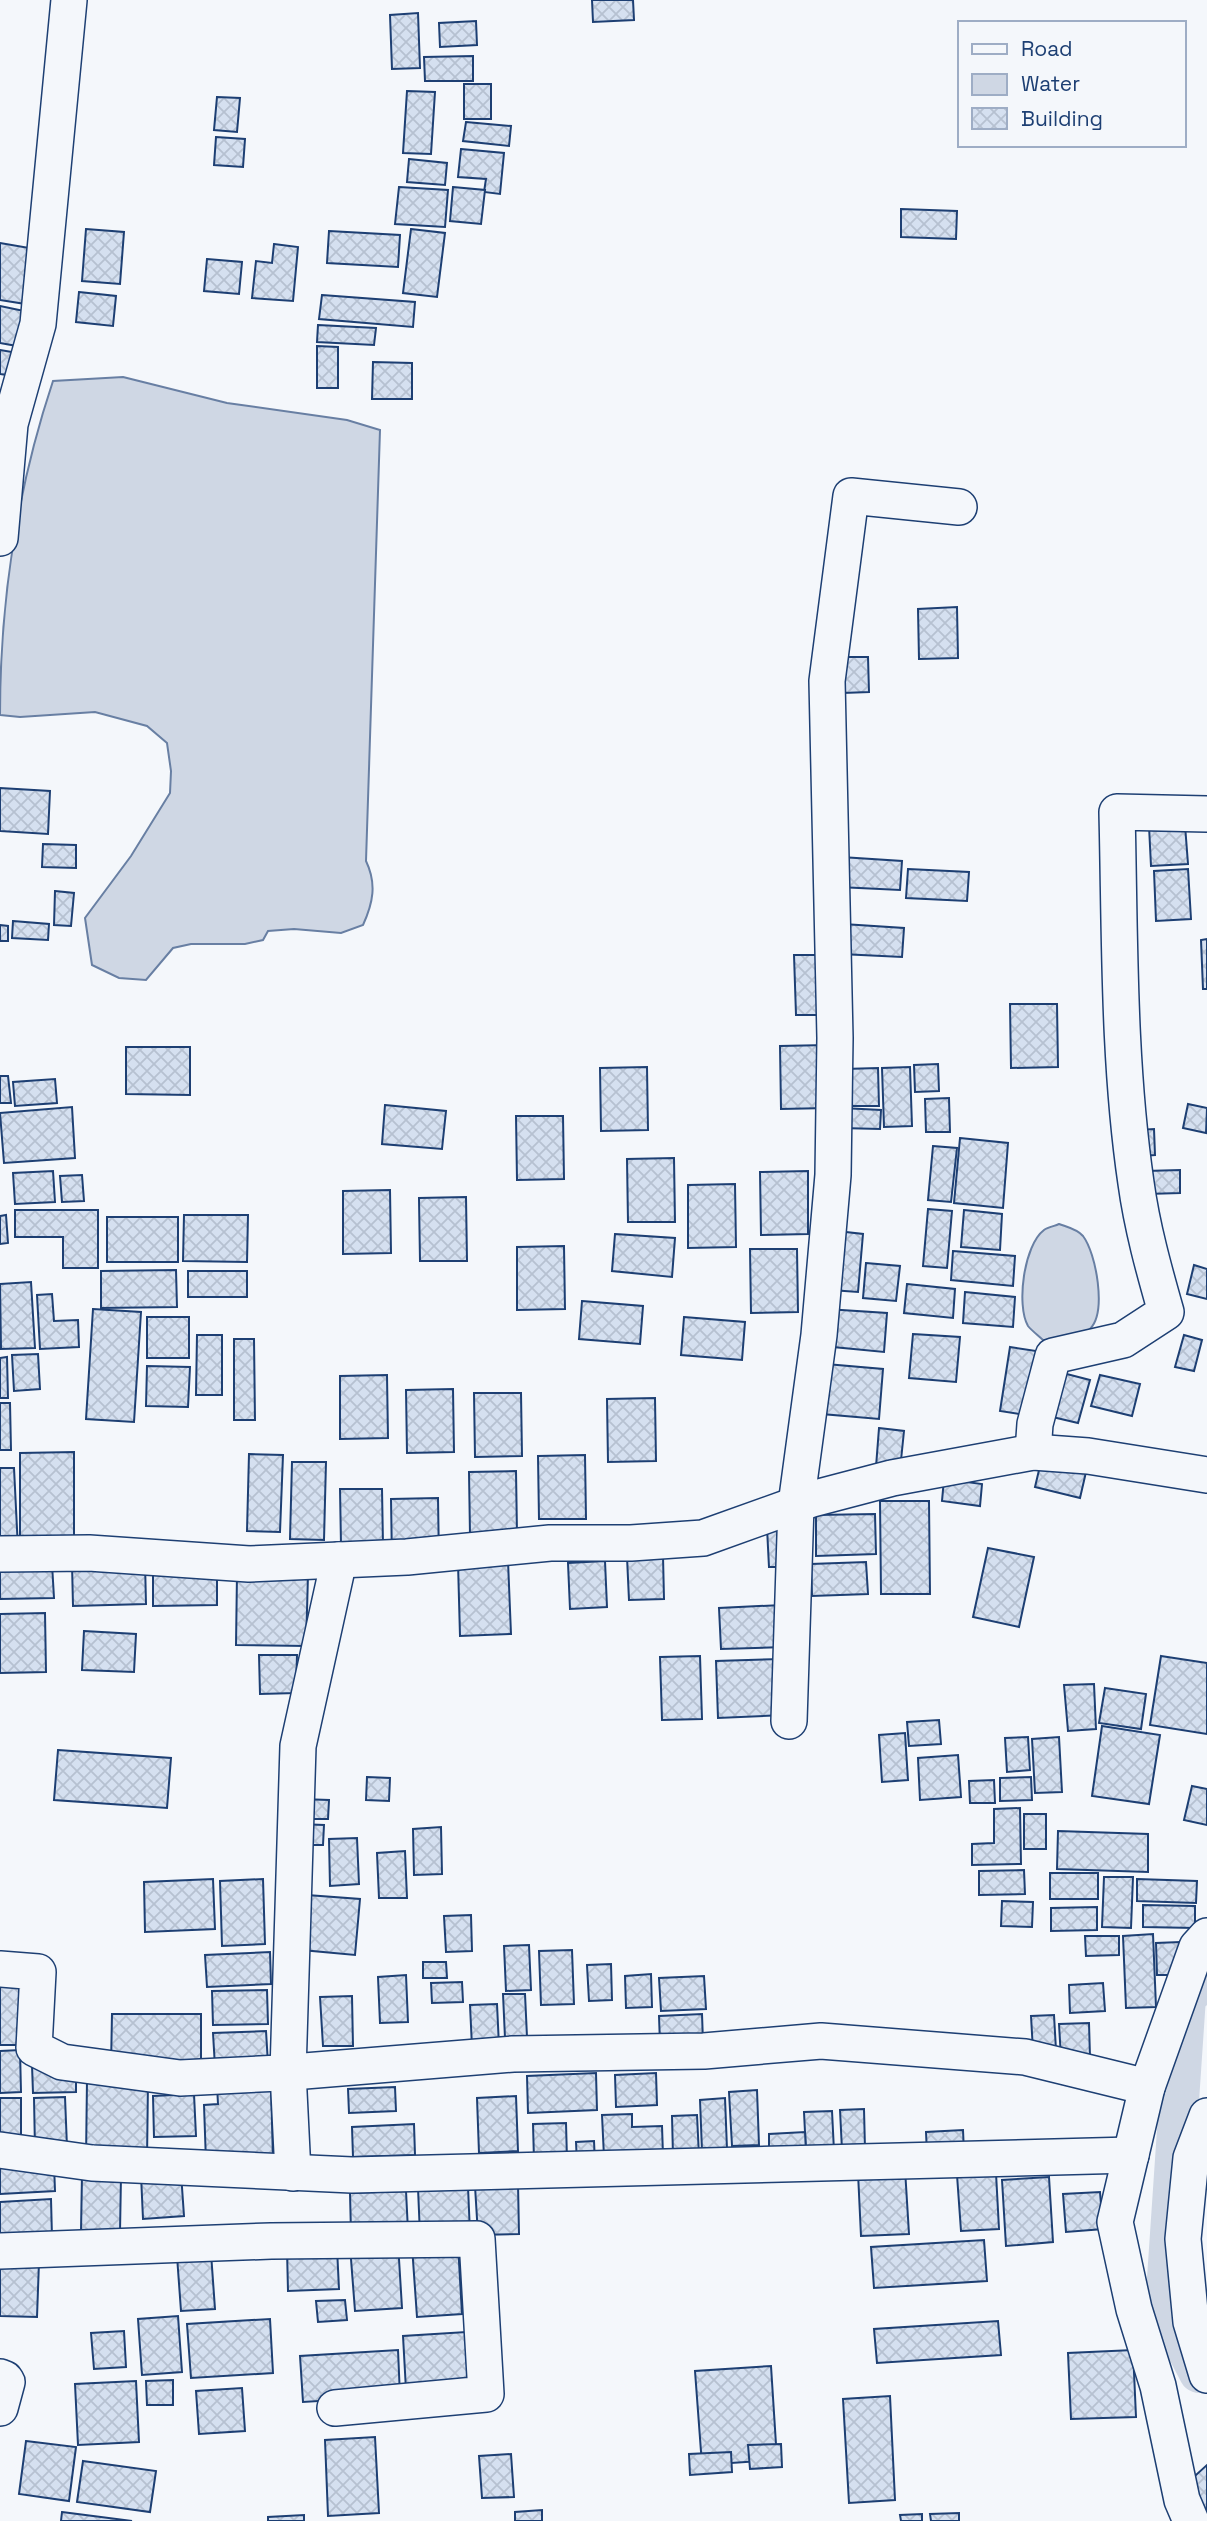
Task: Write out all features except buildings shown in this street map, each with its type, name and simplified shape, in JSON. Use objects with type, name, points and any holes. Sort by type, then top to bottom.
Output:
[{"type":"street","points":[[0,538],[10,424],[38,324],[69,0]]},
{"type":"street","points":[[789,1721],[796,1505],[819,1335],[833,1175],[835,1038],[827,681],[851,496],[959,508]]},
{"type":"street","points":[[1033,1452],[1035,1424],[1053,1356],[1124,1340],[1166,1312],[1151,1259],[1136,1184],[1122,1057],[1117,812],[1207,814]]},
{"type":"street","points":[[0,1554],[89,1553],[249,1564],[407,1557],[550,1542],[631,1543],[703,1538],[796,1505],[892,1478],[1033,1452],[1088,1456],[1207,1475]]},
{"type":"street","points":[[293,2173],[288,2072],[298,1746],[339,1560]]},
{"type":"street","points":[[1191,2521],[1182,2500],[1158,2386],[1134,2309],[1115,2222],[1147,2087],[1196,1947],[1207,1936]]},
{"type":"street","points":[[0,1969],[38,1972],[34,2048],[62,2062],[180,2078],[513,2054],[704,2051],[821,2041],[1025,2057],[1147,2087]]},
{"type":"street","points":[[1207,2116],[1191,2158],[1183,2239],[1191,2322],[1207,2375]]},
{"type":"street","points":[[0,2150],[92,2164],[352,2175],[1131,2155]]},
{"type":"street","points":[[0,2251],[271,2241],[477,2239],[486,2394],[335,2408]]},
{"type":"street","points":[[0,2377],[7,2382],[0,2408]]},
{"type":"water","points":[[123,377],[227,403],[347,420],[380,430],[366,861],[373,886],[363,925],[341,933],[294,929],[268,931],[263,940],[245,944],[191,944],[173,948],[146,980],[119,978],[92,965],[85,918],[131,856],[170,793],[171,771],[167,743],[147,726],[95,712],[20,717],[0,715],[3,631],[13,546],[30,463],[53,381]]},
{"type":"water","points":[[1059,1224],[1078,1232],[1088,1244],[1098,1282],[1098,1310],[1090,1329],[1080,1336],[1044,1341],[1028,1326],[1024,1316],[1024,1276],[1031,1248],[1037,1238],[1046,1229]]},
{"type":"waterway","points":[[1199,2373],[1165,2308],[1186,1997],[1207,1978]]}]
